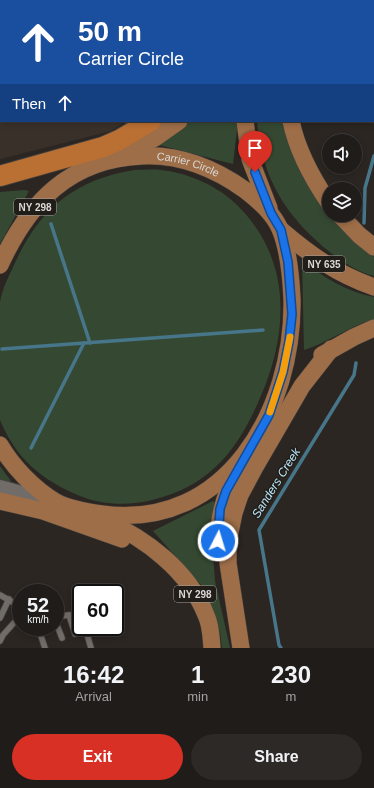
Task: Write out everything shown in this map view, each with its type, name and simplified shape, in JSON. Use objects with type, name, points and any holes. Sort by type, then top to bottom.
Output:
[{"type":"highway","points":[[0,176],[103,147],[119,140],[149,122]]},
{"type":"highway","points":[[0,186],[88,166]]},
{"type":"main road","name":"NY 298","points":[[113,159],[155,138],[178,122]]},
{"type":"main road","name":"NY 298","points":[[246,122],[250,159],[271,213]]},
{"type":"main road","points":[[291,122],[300,149],[314,181],[322,193]]},
{"type":"main road","name":"Carrier Circle","points":[[0,265],[22,224],[33,209],[55,187],[88,166],[113,159],[159,155],[200,165],[227,177],[255,197],[271,213],[281,230],[288,262],[292,314],[289,342],[283,372],[269,415],[242,460],[207,492],[189,501],[156,514],[126,518],[88,512],[56,502],[26,478],[9,460],[0,445]]},
{"type":"main road","points":[[347,222],[359,235],[374,247]]},
{"type":"main road","name":"NY 635","points":[[281,230],[323,263],[356,281],[374,288]]},
{"type":"main road","points":[[269,415],[303,368],[331,349],[374,328]]},
{"type":"main road","points":[[241,648],[228,563],[228,542],[234,513],[240,495],[302,386],[331,349]]},
{"type":"main road","name":"NY 298","points":[[235,648],[220,583],[218,541],[220,509],[226,491],[242,460]]},
{"type":"main road","points":[[0,500],[43,511],[156,551]]},
{"type":"main road","name":"NY 298","points":[[88,512],[123,528],[156,551],[171,565],[200,600],[211,628],[212,648]]},
{"type":"street","points":[[0,487],[56,502]]},
{"type":"lane","points":[[0,595],[12,601]]},
{"type":"lane","points":[[0,618],[9,599]]},
{"type":"lane","points":[[69,615],[72,624]]},
{"type":"lane","points":[[64,616],[69,615],[72,617]]},
{"type":"lane","points":[[0,641],[1,634],[12,624]]},
{"type":"lane","points":[[41,636],[45,648]]},
{"type":"lane","points":[[88,636],[91,648]]},
{"type":"shaded area","points":[[0,122],[124,122],[111,131],[0,159]]},
{"type":"green space","points":[[187,122],[238,122],[233,164],[155,144]]},
{"type":"green space","points":[[257,122],[284,122],[296,162],[322,207],[322,222],[335,222],[350,237],[374,257],[374,276],[357,270],[331,253],[301,226],[279,195],[264,161]]},
{"type":"green space","points":[[134,170],[161,170],[192,177],[221,192],[238,206],[256,227],[268,250],[276,273],[280,298],[280,322],[270,373],[260,398],[242,434],[219,464],[190,486],[172,494],[143,502],[115,504],[88,499],[66,490],[54,483],[32,467],[22,457],[6,434],[0,420],[0,302],[2,292],[24,245],[47,213],[61,200],[93,181]]},
{"type":"green space","points":[[29,191],[0,244],[0,192]]},
{"type":"green space","points":[[302,260],[335,283],[354,292],[374,297],[374,319],[304,350]]},
{"type":"green space","points":[[0,466],[11,481],[7,485],[0,483]]},
{"type":"green space","points":[[213,501],[217,504],[213,555],[215,581],[230,648],[222,648],[220,632],[202,586],[153,531]]},
{"type":"waterway","name":"Sanders Creek","points":[[364,223],[365,188],[374,156]]},
{"type":"waterway","points":[[51,224],[90,343]]},
{"type":"waterway","points":[[2,349],[263,330]]},
{"type":"waterway","points":[[31,448],[84,343]]},
{"type":"waterway","name":"Sanders Creek","points":[[281,648],[279,645],[259,530],[354,375],[356,363]]},
{"type":"slow traffic","points":[[270,412],[283,372],[290,337]]},
{"type":"route","points":[[218,541],[220,509],[226,491],[242,460],[269,415],[283,372],[289,342],[292,314],[291,285],[288,262],[281,230],[271,213],[255,172]]}]
